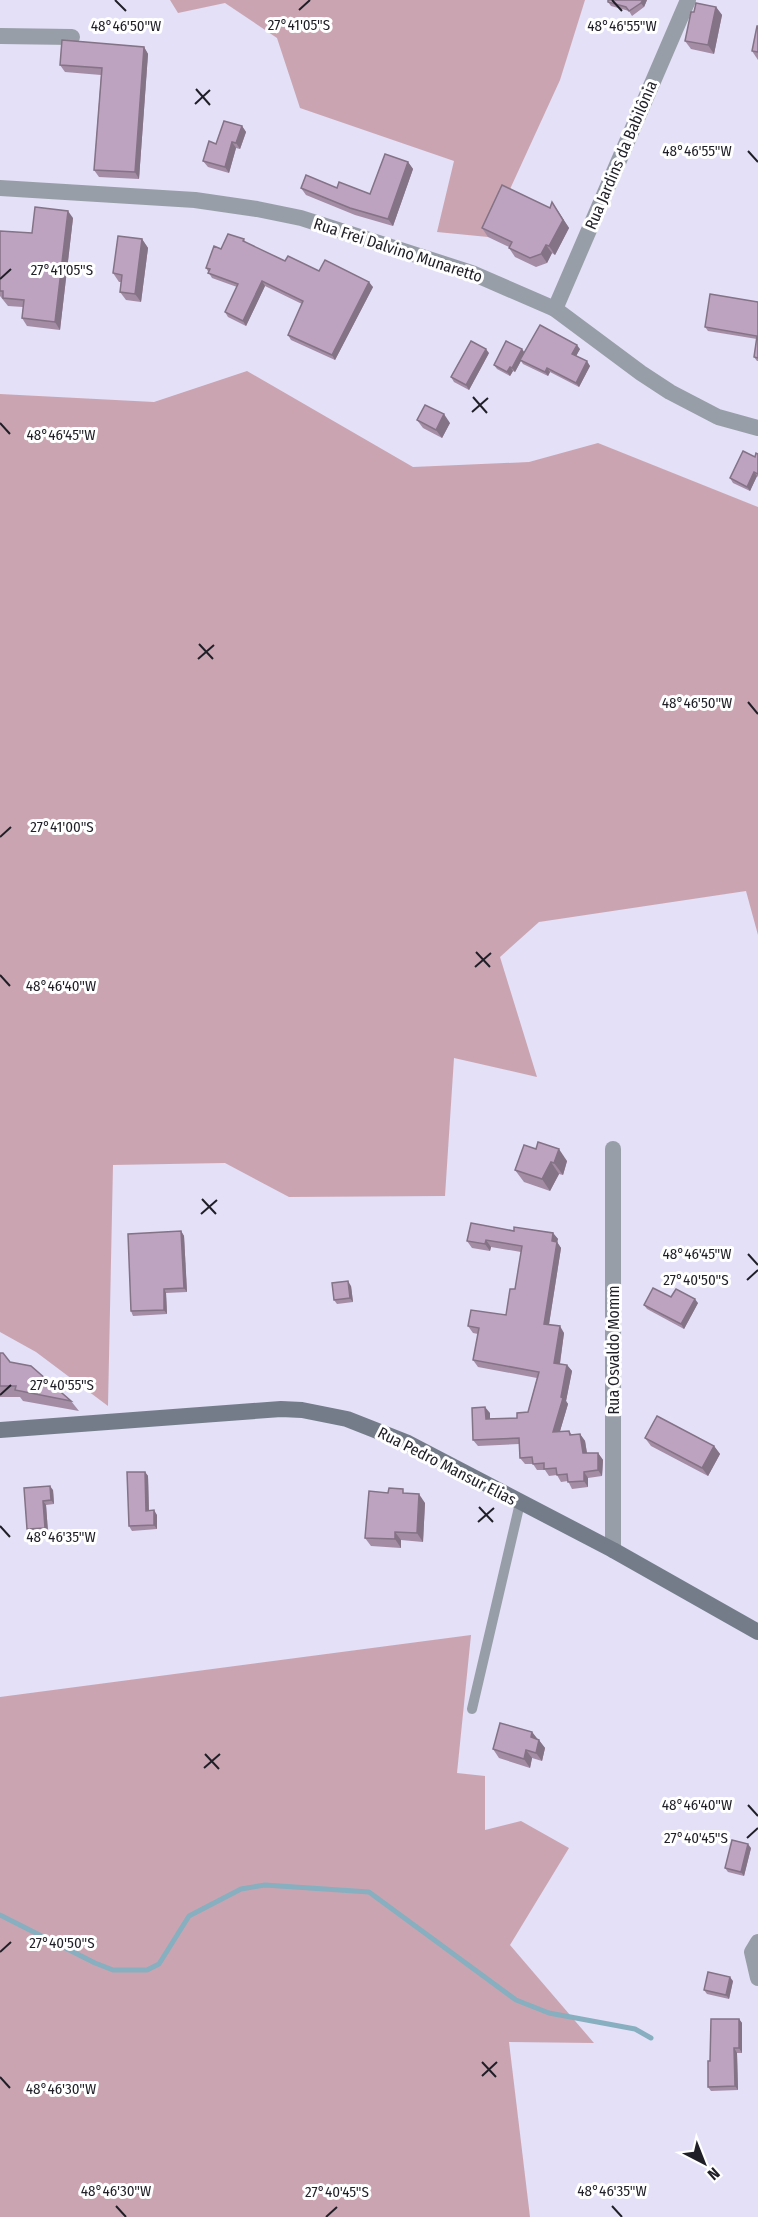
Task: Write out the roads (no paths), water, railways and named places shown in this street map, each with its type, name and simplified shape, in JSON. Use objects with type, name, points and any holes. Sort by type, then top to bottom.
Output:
[{"type":"main road","name":"Rua Pedro Mansur Elias","points":[[0,1430],[281,1409],[303,1410],[347,1419],[387,1434],[613,1550],[758,1632]]},
{"type":"street","name":"Rua Jardins da Babilônia","points":[[555,309],[688,0]]},
{"type":"street","points":[[0,36],[72,37]]},
{"type":"street","name":"Rua Frei Dalvino Munaretto","points":[[0,188],[195,200],[250,207],[301,218],[483,277],[555,309],[641,374],[677,397],[718,417],[758,428]]},
{"type":"street","name":"Rua Osvaldo Momm","points":[[613,1149],[613,1550]]},
{"type":"street","points":[[758,1942],[752,1952],[758,1978]]},
{"type":"lane","points":[[472,1709],[520,1503]]},
{"type":"waterway","points":[[0,1915],[113,1970],[147,1970],[159,1964],[189,1916],[241,1889],[265,1885],[369,1892],[516,2000],[549,2013],[635,2029],[651,2038]]}]
